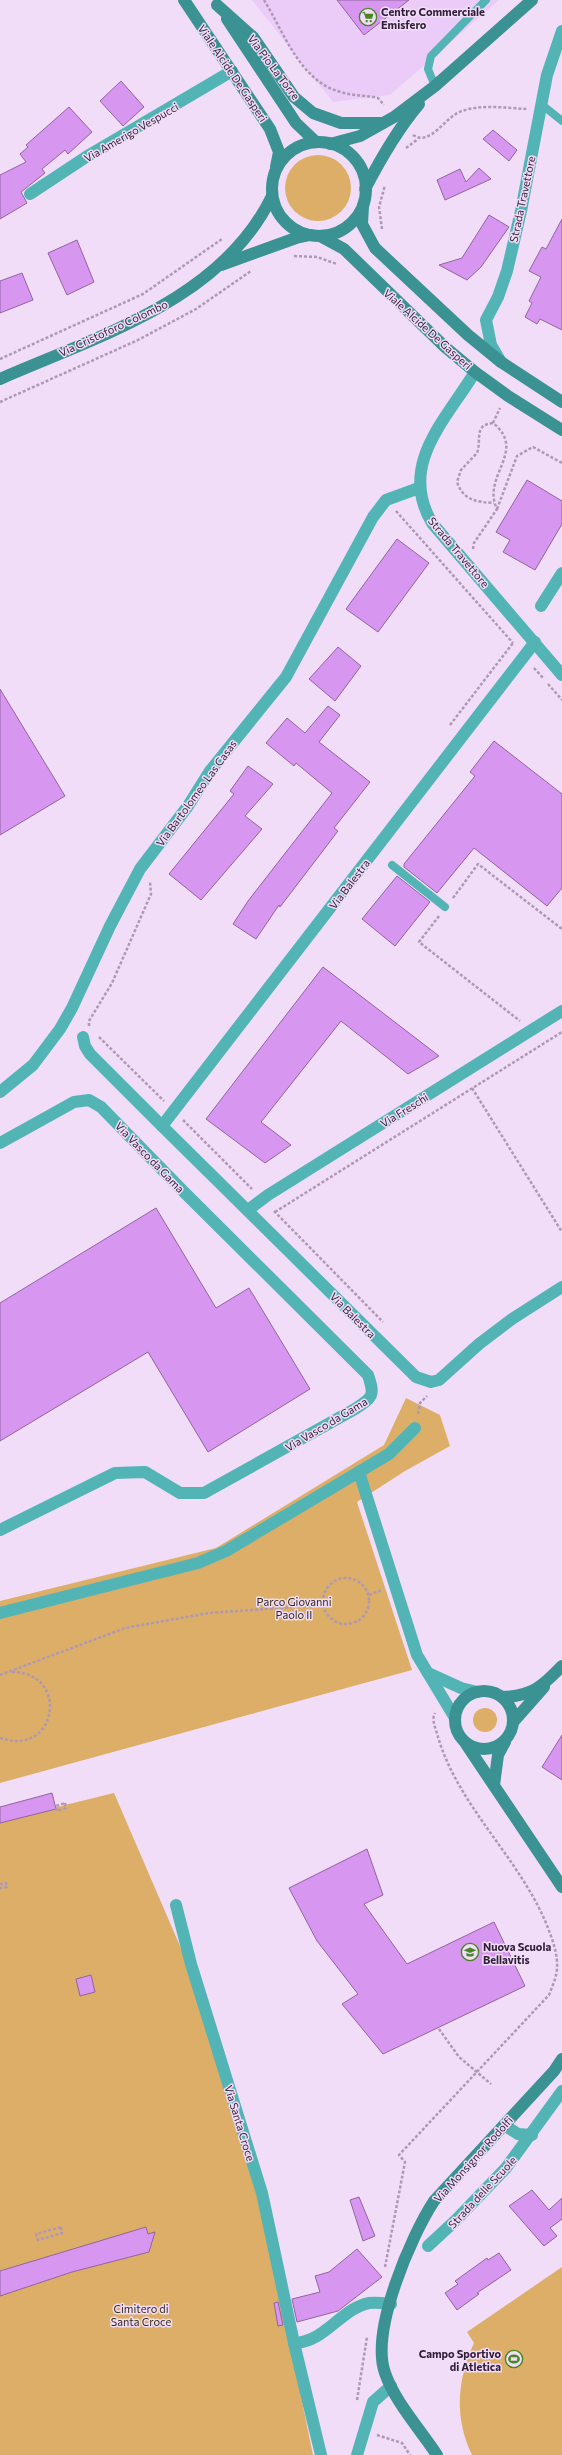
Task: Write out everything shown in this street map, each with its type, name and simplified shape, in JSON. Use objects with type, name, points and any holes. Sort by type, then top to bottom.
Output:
[{"type":"main road","name":"Viale Alcide De Gasperi","points":[[184,0],[270,129],[279,152],[272,196],[276,210],[285,222],[297,231],[315,236],[344,249],[445,347],[475,372],[508,396],[562,430]]},
{"type":"main road","points":[[330,144],[360,136],[384,123],[434,86],[532,0]]},
{"type":"main road","points":[[215,2],[296,123],[316,142]]},
{"type":"main road","name":"Via Pio La Torre","points":[[215,2],[253,37],[294,97],[313,112],[341,123],[384,123]]},
{"type":"main road","points":[[365,189],[382,156],[402,125],[434,86]]},
{"type":"main road","name":"Viale Alcide De Gasperi","points":[[275,171],[287,154],[306,144],[316,142],[342,148],[359,165],[365,189],[362,205],[362,224],[375,248],[441,311],[502,362],[562,402]]},
{"type":"main road","name":"Via Cristoforo Colombo","points":[[0,379],[146,315],[187,291],[220,265],[261,216],[272,196]]},
{"type":"main road","name":"Viale Alcide De Gasperi","points":[[315,236],[336,233],[349,225],[362,205]]},
{"type":"main road","name":"Via Cristoforo Colombo","points":[[220,265],[296,238],[315,236]]},
{"type":"main road","points":[[466,1744],[479,1750],[486,1750],[500,1746],[510,1735],[514,1721],[533,1702],[562,1666]]},
{"type":"main road","points":[[502,1697],[521,1696],[538,1689],[551,1678]]},
{"type":"main road","points":[[514,1721],[509,1703],[502,1697],[490,1692],[477,1692],[461,1701],[455,1718],[460,1737],[562,1887]]},
{"type":"main road","points":[[494,1785],[498,1755],[505,1741]]},
{"type":"main road","name":"Via Monsignor Rodolfi","points":[[437,2455],[391,2386],[383,2368],[382,2354],[390,2304],[406,2254],[421,2221],[450,2182],[504,2125],[562,2059]]},
{"type":"street","name":"Strada Travettore","points":[[502,362],[491,345],[486,320],[498,297],[507,271],[521,211],[537,107],[562,31]]},
{"type":"street","name":"Via Amerigo Vespucci","points":[[30,194],[86,157],[232,71]]},
{"type":"street","name":"Strada Travettore","points":[[475,372],[426,451],[421,465],[419,488],[426,512],[432,523],[562,675]]},
{"type":"street","points":[[386,500],[419,488]]},
{"type":"street","name":"Via Bartolomeo Las Casas","points":[[0,1092],[33,1065],[60,1029],[72,1008],[110,926],[140,869],[188,806],[210,772],[286,677],[316,624],[362,533],[386,500]]},
{"type":"street","points":[[541,606],[562,573]]},
{"type":"street","name":"Via Balestra","points":[[162,1126],[535,642]]},
{"type":"street","name":"Via Freschi","points":[[248,1210],[275,1191],[562,1010]]},
{"type":"street","name":"Via Balestra","points":[[88,1034],[85,1046],[90,1054],[416,1377],[424,1381],[439,1380],[485,1340],[562,1287]]},
{"type":"street","name":"Via Vasco da Gama","points":[[0,1143],[74,1102],[89,1100],[101,1107],[368,1375],[373,1391],[370,1399],[355,1409],[204,1493],[180,1493],[145,1472],[115,1473],[0,1530]]},
{"type":"street","points":[[0,1613],[198,1563],[213,1557],[389,1454],[415,1428]]},
{"type":"street","points":[[359,1472],[417,1655],[455,1718]]},
{"type":"street","points":[[428,1673],[461,1688],[477,1692]]},
{"type":"street","name":"Via Santa Croce","points":[[176,1905],[191,1964],[262,2194],[294,2343],[321,2455]]},
{"type":"street","name":"Strada delle Scuole","points":[[428,2246],[488,2188],[532,2135],[562,2091]]},
{"type":"street","points":[[504,2125],[518,2134],[532,2135]]},
{"type":"street","points":[[294,2343],[313,2340],[362,2305],[374,2302],[390,2304]]},
{"type":"street","points":[[357,2455],[373,2402],[391,2386]]},
{"type":"lane","points":[[434,86],[428,69],[431,56],[486,0]]},
{"type":"lane","points":[[537,107],[562,121]]},
{"type":"lane","points":[[392,865],[445,907]]},
{"type":"path","points":[[264,0],[300,62],[315,78],[341,93],[378,98],[387,109]]},
{"type":"path","points":[[401,154],[418,139],[432,134],[452,116],[461,111],[470,109],[537,107]]},
{"type":"path","points":[[410,133],[418,139]]},
{"type":"path","points":[[376,234],[382,229],[379,207],[387,179]]},
{"type":"path","points":[[0,359],[143,294],[227,234]]},
{"type":"path","points":[[290,256],[317,257],[344,267]]},
{"type":"path","points":[[494,503],[473,501],[464,494],[457,482],[461,470],[477,453],[479,430],[483,426],[493,423],[500,408]]},
{"type":"path","points":[[493,423],[502,431],[508,444],[506,454],[495,479],[494,503],[497,509]]},
{"type":"path","points":[[472,550],[474,543],[497,509],[517,456],[533,447],[562,463]]},
{"type":"path","points":[[386,500],[516,646]]},
{"type":"path","points":[[518,1019],[419,942],[478,864],[562,929]]},
{"type":"path","points":[[88,1034],[89,1021],[112,983],[151,894]]},
{"type":"path","points":[[275,1212],[562,1032]]},
{"type":"path","points":[[98,1036],[167,1104]]},
{"type":"path","points":[[470,1084],[562,1232]]},
{"type":"path","points":[[181,1118],[256,1193]]},
{"type":"path","points":[[270,1207],[386,1325]]},
{"type":"path","points":[[415,1428],[420,1403],[429,1393]]},
{"type":"path","points":[[337,1579],[353,1579],[360,1582],[369,1595],[370,1603],[364,1616],[351,1624],[343,1624],[330,1618],[323,1605],[326,1590],[337,1579]]},
{"type":"path","points":[[0,1675],[125,1628],[209,1613],[323,1605]]},
{"type":"path","points":[[0,1675],[13,1672],[25,1673],[36,1678],[44,1687],[50,1698],[51,1709],[48,1721],[41,1731],[32,1738],[21,1742],[0,1738]]},
{"type":"path","points":[[383,2275],[404,2162],[399,2155],[549,1995],[557,1968],[556,1952],[541,1912],[532,1894],[461,1788],[448,1763],[433,1721],[437,1711]]},
{"type":"path","points":[[0,1884],[6,1882],[7,1887],[0,1888]]},
{"type":"path","points":[[439,2029],[453,2050],[491,2084]]},
{"type":"path","points":[[61,2227],[62,2233],[38,2240],[36,2234],[61,2227]]},
{"type":"path","points":[[356,2407],[367,2333]]},
{"type":"path","points":[[375,2435],[402,2443],[410,2455]]},
{"type":"shaded area","points":[[252,0],[499,0],[390,95],[333,102]]},
{"type":"green space","points":[[318,155],[331,158],[341,165],[348,175],[351,188],[348,201],[341,211],[331,218],[318,221],[305,218],[295,211],[288,201],[285,188],[288,175],[295,165],[305,158]]},
{"type":"green space","name":"Parco Giovanni Paolo II","points":[[406,1398],[440,1415],[450,1446],[405,1471],[357,1502],[412,1670],[0,1783],[0,1601],[216,1548],[384,1445]]},
{"type":"green space","points":[[485,1708],[493,1712],[497,1720],[493,1728],[485,1732],[477,1728],[473,1720],[477,1712]]},
{"type":"green space","name":"Cimitero di Santa Croce","points":[[114,1793],[186,1960],[259,2192],[313,2455],[0,2455],[0,1821]]},
{"type":"green space","name":"Campo Sportivo di Atletica","points":[[562,2267],[562,2455],[472,2455],[462,2427],[460,2413],[461,2385],[468,2357],[474,2343],[467,2332]]},
{"type":"building","name":"Centro Commerciale Emisfero","points":[[337,0],[409,0],[364,35]]},
{"type":"building","points":[[121,81],[144,107],[123,126],[100,101]]},
{"type":"building","points":[[69,107],[92,132],[68,154],[65,150],[42,169],[45,173],[21,192],[27,203],[0,219],[0,175],[26,162],[20,154],[28,147],[26,145]]},
{"type":"building","points":[[493,130],[517,150],[509,161],[483,139]]},
{"type":"building","points":[[479,168],[491,179],[445,200],[437,180],[460,169],[466,182]]},
{"type":"building","points":[[489,215],[509,227],[481,267],[467,280],[439,265],[462,258]]},
{"type":"building","points":[[562,219],[562,330],[540,319],[537,324],[525,317],[532,303],[529,301],[541,277],[529,271],[542,247],[546,249]]},
{"type":"building","points":[[77,240],[94,282],[67,295],[48,253]]},
{"type":"building","points":[[22,273],[33,300],[0,313],[0,281]]},
{"type":"building","points":[[527,480],[562,501],[562,524],[535,570],[503,552],[510,540],[496,532]]},
{"type":"building","points":[[397,539],[429,563],[378,632],[346,609]]},
{"type":"building","points":[[338,647],[361,666],[335,701],[309,679]]},
{"type":"building","points":[[0,689],[65,796],[0,835]]},
{"type":"building","points":[[328,706],[340,715],[319,742],[370,782],[334,828],[338,831],[280,907],[279,905],[256,939],[233,924],[248,901],[332,793],[296,763],[294,766],[266,743],[287,718],[305,733]]},
{"type":"building","points":[[494,741],[562,794],[562,888],[547,906],[474,848],[437,893],[404,867],[404,864],[475,776],[470,772]]},
{"type":"building","points":[[248,766],[273,784],[245,816],[262,829],[201,900],[169,874],[234,794],[230,791]]},
{"type":"building","points":[[397,876],[430,902],[395,946],[362,919]]},
{"type":"building","points":[[323,967],[439,1056],[408,1074],[341,1021],[261,1122],[291,1145],[265,1163],[206,1119]]},
{"type":"building","points":[[156,1208],[216,1308],[249,1288],[310,1389],[208,1452],[148,1352],[0,1441],[0,1303]]},
{"type":"building","points":[[562,1735],[562,1780],[542,1767]]},
{"type":"building","points":[[52,1793],[56,1809],[0,1823],[0,1807]]},
{"type":"building","name":"Nuova Scuola Bellavitis","points":[[367,1849],[383,1895],[364,1904],[407,1964],[494,1922],[525,1986],[383,2054],[342,2004],[358,1994],[317,1941],[289,1888]]},
{"type":"building","points":[[91,1975],[95,1992],[80,1996],[76,1979]]},
{"type":"building","points":[[532,2190],[549,2210],[562,2198],[562,2219],[550,2228],[557,2236],[544,2246],[509,2206]]},
{"type":"building","points":[[359,2197],[375,2236],[363,2241],[350,2200]]},
{"type":"building","points":[[146,2227],[148,2234],[155,2232],[149,2252],[72,2272],[0,2296],[0,2271]]},
{"type":"building","points":[[357,2249],[382,2277],[338,2311],[297,2322],[292,2299],[320,2292],[315,2276],[329,2272]]},
{"type":"building","points":[[499,2253],[511,2270],[477,2293],[479,2294],[457,2310],[445,2293],[458,2284],[455,2281],[487,2258],[488,2260]]},
{"type":"building","points":[[278,2302],[283,2325],[278,2326],[274,2303]]},
{"type":"place","name":"Centro Commerciale Emisfero","points":[[368,17]]},
{"type":"place","name":"Nuova Scuola Bellavitis","points":[[470,1952]]},
{"type":"place","name":"Campo Sportivo di Atletica","points":[[514,2359]]}]
